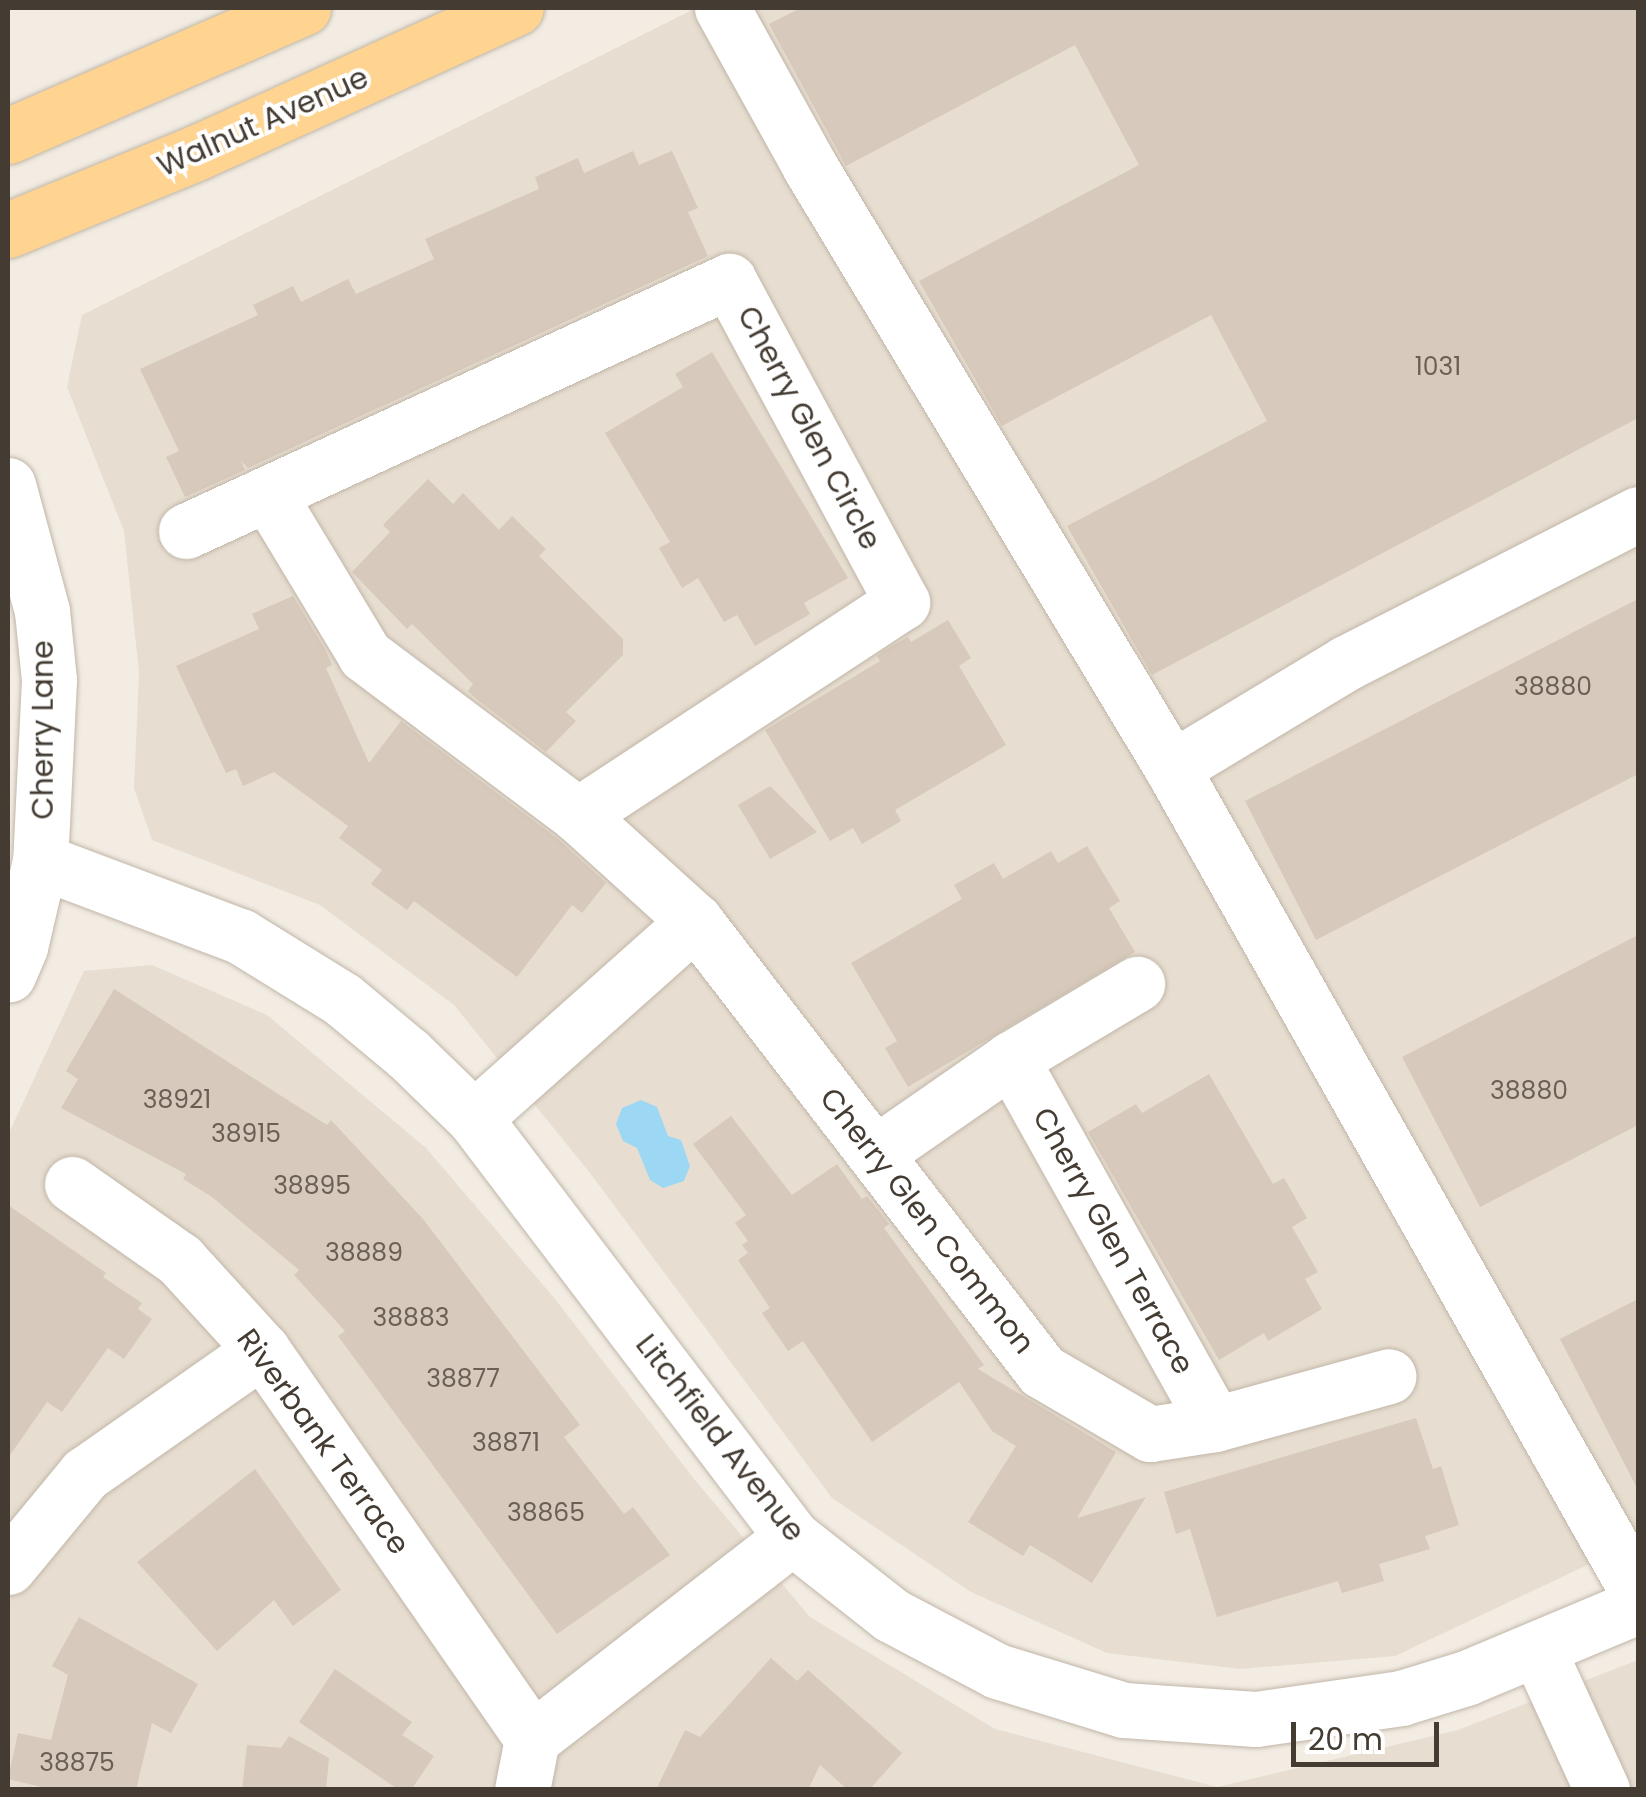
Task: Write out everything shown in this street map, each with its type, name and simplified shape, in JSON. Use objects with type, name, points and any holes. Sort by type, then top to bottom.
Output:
[{"type":"main road","points":[[8,136],[303,8]]},
{"type":"main road","name":"Walnut Avenue","points":[[8,230],[198,152],[516,8]]},
{"type":"street","points":[[722,8],[820,184],[1172,768],[1638,1592]]},
{"type":"street","name":"Cherry Glen Circle","points":[[186,530],[729,281],[902,602],[578,816]]},
{"type":"street","name":"Cherry Lane","points":[[8,485],[42,611],[49,680],[40,861],[20,947],[8,975]]},
{"type":"street","name":"Cherry Glen Common","points":[[268,494],[365,655],[578,816],[694,921],[1042,1371],[1150,1434],[1215,1424],[1390,1376]]},
{"type":"street","points":[[1172,768],[1346,664],[1638,514]]},
{"type":"street","name":"Litchfield Avenue","points":[[40,861],[240,936],[342,1000],[408,1054],[474,1118],[792,1536],[891,1614],[997,1671],[1124,1710],[1256,1719],[1402,1698],[1538,1650],[1638,1606]]},
{"type":"street","points":[[474,1118],[694,921]]},
{"type":"street","points":[[876,1153],[1011,1059],[1137,984]]},
{"type":"street","name":"Cherry Glen Terrace","points":[[1011,1059],[1215,1424]]},
{"type":"street","name":"Riverbank Terrace","points":[[72,1184],[180,1260],[262,1350],[527,1764]]},
{"type":"street","points":[[8,1567],[84,1474],[262,1350]]},
{"type":"street","points":[[527,1764],[792,1536]]},
{"type":"street","points":[[1538,1650],[1602,1790]]},
{"type":"shaded area","points":[[696,8],[1638,8],[1638,1541],[1395,1656],[1240,1669],[1107,1653],[971,1592],[832,1498],[590,1173],[454,1005],[320,905],[152,840],[134,788],[139,673],[124,531],[67,387],[82,315]]},
{"type":"shaded area","points":[[152,965],[267,1015],[426,1148],[555,1299],[694,1479],[810,1617],[995,1729],[1217,1787],[1458,1730],[1638,1660],[1638,1789],[8,1789],[8,1135],[84,971]]},
{"type":"water","points":[[641,1100],[657,1107],[668,1136],[681,1140],[690,1166],[684,1181],[663,1188],[650,1180],[637,1148],[623,1141],[616,1124],[622,1108]]},
{"type":"building","points":[[801,8],[1638,8],[1638,418],[1152,675],[1067,526],[1267,421],[1211,315],[1002,426],[919,281],[1139,165],[1075,45],[846,166],[769,24]]},
{"type":"building","points":[[633,151],[639,165],[672,151],[698,208],[688,212],[708,256],[248,468],[241,461],[245,470],[185,497],[166,457],[179,451],[140,369],[258,315],[253,305],[293,286],[301,302],[348,279],[356,294],[434,259],[425,239],[539,189],[535,177],[578,158],[584,173]]},
{"type":"building","points":[[712,352],[848,578],[804,603],[810,614],[755,646],[737,615],[724,622],[698,578],[682,588],[659,548],[670,542],[605,433],[683,387],[675,374]]},
{"type":"building","points":[[428,479],[453,504],[463,493],[499,530],[512,516],[546,549],[539,556],[623,639],[623,655],[566,712],[576,721],[546,752],[468,691],[473,684],[412,624],[407,629],[352,572],[390,532],[383,525]]},
{"type":"building","points":[[293,596],[325,649],[332,665],[326,668],[369,763],[401,721],[558,839],[606,883],[582,913],[572,905],[517,977],[414,901],[407,910],[371,884],[382,870],[339,838],[348,826],[274,772],[243,786],[236,769],[226,773],[176,666],[259,629],[252,614]]},
{"type":"building","points":[[1638,599],[1638,774],[1316,940],[1245,801]]},
{"type":"building","points":[[948,620],[971,658],[959,666],[1006,745],[895,810],[901,821],[862,844],[853,828],[830,841],[765,730],[880,661],[877,656],[885,650],[908,637],[911,642]]},
{"type":"building","points":[[770,786],[817,832],[770,859],[738,805]]},
{"type":"building","points":[[1087,846],[1120,901],[1109,908],[1135,952],[908,1087],[885,1048],[897,1041],[851,963],[962,899],[954,885],[994,863],[1003,879],[1051,851],[1058,863]]},
{"type":"building","points":[[1638,935],[1638,1125],[1480,1207],[1402,1057]]},
{"type":"building","points":[[114,989],[327,1125],[331,1120],[423,1219],[580,1425],[564,1437],[624,1514],[633,1507],[670,1555],[557,1634],[338,1336],[345,1331],[294,1275],[299,1270],[212,1197],[183,1179],[186,1174],[61,1108],[78,1079],[66,1071]]},
{"type":"building","points":[[1209,1074],[1273,1184],[1284,1178],[1307,1218],[1292,1227],[1318,1272],[1305,1279],[1322,1309],[1268,1341],[1264,1333],[1219,1360],[1088,1132],[1136,1104],[1142,1113]]},
{"type":"building","points":[[731,1116],[792,1195],[837,1164],[862,1199],[867,1196],[889,1224],[884,1228],[984,1365],[978,1369],[1116,1452],[1077,1518],[1146,1497],[1092,1583],[1030,1545],[1023,1556],[968,1522],[1016,1446],[992,1431],[959,1382],[872,1442],[803,1341],[788,1351],[762,1313],[770,1308],[738,1260],[748,1253],[742,1245],[748,1241],[735,1223],[746,1215],[693,1144]]},
{"type":"building","points":[[8,1205],[106,1273],[103,1277],[142,1303],[138,1309],[152,1319],[124,1359],[108,1348],[62,1412],[47,1402],[8,1458]]},
{"type":"building","points":[[1638,1299],[1638,1490],[1560,1339]]},
{"type":"building","points":[[1416,1418],[1433,1469],[1441,1466],[1459,1525],[1425,1536],[1430,1549],[1379,1564],[1384,1581],[1342,1593],[1338,1581],[1217,1617],[1190,1529],[1176,1534],[1164,1492]]},
{"type":"building","points":[[255,1469],[341,1590],[293,1626],[274,1600],[217,1651],[137,1562]]},
{"type":"building","points":[[79,1617],[198,1684],[171,1733],[152,1723],[136,1790],[54,1790],[8,1779],[18,1733],[51,1740],[68,1675],[52,1666]]},
{"type":"building","points":[[771,1658],[797,1681],[808,1670],[902,1753],[869,1790],[848,1790],[820,1765],[808,1790],[656,1790],[685,1730],[700,1737]]},
{"type":"building","points":[[335,1669],[412,1722],[402,1735],[434,1756],[411,1790],[399,1790],[299,1722]]},
{"type":"building","points":[[289,1736],[329,1758],[326,1790],[242,1790],[247,1745],[281,1748]]}]
